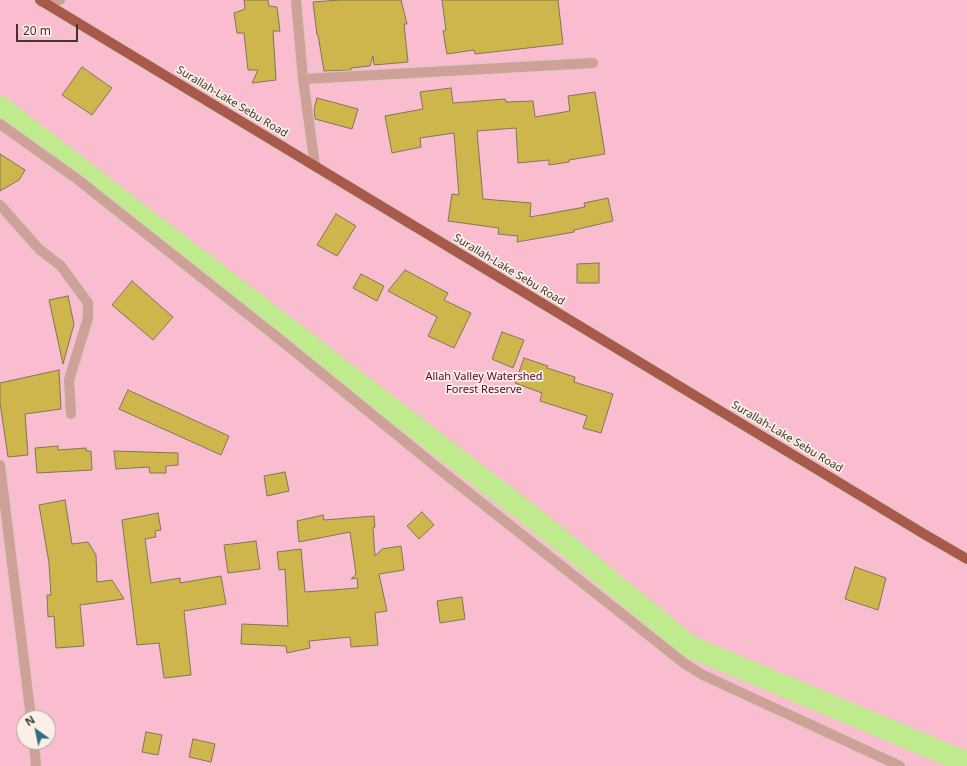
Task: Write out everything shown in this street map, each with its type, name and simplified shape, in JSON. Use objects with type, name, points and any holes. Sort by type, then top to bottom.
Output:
[{"type":"main road","name":"Surallah-Lake Sebu Road","points":[[41,1],[967,559]]},
{"type":"street","points":[[41,1],[60,0]]},
{"type":"street","points":[[296,0],[303,79],[315,166]]},
{"type":"street","points":[[303,79],[593,63]]},
{"type":"street","points":[[0,124],[83,184],[277,337],[439,470],[685,664],[703,675],[900,766]]},
{"type":"street","points":[[0,205],[39,249],[61,266],[88,303],[88,318],[69,380],[71,414]]},
{"type":"street","points":[[0,465],[30,710]]},
{"type":"street","points":[[35,750],[36,766]]},
{"type":"green space","name":"Allah Valley Watershed Forest Reserve","points":[[0,0],[967,0],[967,766],[0,766]]},
{"type":"building","points":[[244,0],[268,0],[269,6],[277,7],[280,31],[273,31],[276,80],[252,83],[258,70],[248,70],[244,33],[237,33],[234,13],[245,9]]},
{"type":"building","points":[[339,0],[401,0],[407,24],[404,24],[408,62],[374,65],[373,56],[370,66],[351,68],[351,70],[324,71],[317,35],[313,2]]},
{"type":"building","points":[[442,0],[558,0],[563,44],[475,54],[474,50],[447,54],[443,31],[446,30]]},
{"type":"building","points":[[82,67],[112,88],[92,115],[62,95]]},
{"type":"building","points":[[451,88],[453,103],[505,99],[506,102],[533,101],[535,117],[570,111],[568,96],[595,92],[605,154],[549,165],[549,160],[518,163],[516,128],[477,131],[483,199],[531,203],[530,217],[585,207],[584,203],[608,198],[613,221],[574,230],[574,232],[517,242],[518,236],[498,234],[499,228],[448,221],[452,194],[459,195],[454,133],[420,138],[421,147],[392,153],[385,116],[423,109],[420,92]]},
{"type":"building","points":[[317,98],[358,109],[352,129],[315,119],[314,109]]},
{"type":"building","points":[[0,154],[25,170],[19,180],[0,191]]},
{"type":"building","points":[[336,214],[356,226],[337,256],[317,245]]},
{"type":"building","points":[[599,263],[599,283],[577,283],[577,264]]},
{"type":"building","points":[[405,270],[448,293],[444,300],[471,313],[454,348],[428,336],[437,317],[388,291]]},
{"type":"building","points":[[361,274],[384,286],[377,301],[353,288]]},
{"type":"building","points":[[132,281],[173,317],[153,340],[112,305]]},
{"type":"building","points":[[68,296],[74,324],[63,364],[49,300]]},
{"type":"building","points":[[502,332],[524,340],[513,368],[492,359]]},
{"type":"building","points":[[524,358],[548,366],[547,368],[575,377],[574,382],[613,394],[601,433],[583,428],[587,416],[540,401],[542,393],[515,383]]},
{"type":"building","points":[[59,370],[61,409],[25,414],[28,455],[8,457],[0,403],[0,383]]},
{"type":"building","points":[[128,390],[229,436],[221,455],[119,409]]},
{"type":"building","points":[[58,446],[58,450],[86,448],[86,451],[91,451],[92,470],[37,473],[35,448]]},
{"type":"building","points":[[114,451],[178,453],[178,465],[166,466],[166,473],[150,473],[149,467],[116,469]]},
{"type":"building","points":[[285,472],[289,491],[267,496],[264,476]]},
{"type":"building","points":[[65,500],[72,544],[88,542],[96,555],[97,582],[112,580],[124,599],[80,605],[84,646],[56,648],[54,616],[48,617],[47,595],[51,595],[49,563],[39,505]]},
{"type":"building","points":[[422,512],[434,525],[419,539],[407,526]]},
{"type":"building","points":[[158,513],[161,530],[155,531],[156,537],[145,539],[151,583],[180,578],[180,583],[221,576],[226,604],[184,611],[191,675],[164,678],[159,643],[137,645],[122,520]]},
{"type":"building","points":[[323,515],[324,520],[374,516],[375,527],[373,527],[375,556],[382,549],[401,546],[404,570],[379,574],[387,611],[375,613],[378,645],[351,647],[350,637],[309,641],[310,648],[287,653],[286,646],[241,644],[242,624],[288,626],[285,569],[279,570],[277,552],[301,549],[305,592],[358,588],[357,578],[351,579],[356,574],[350,532],[299,542],[297,521]]},
{"type":"building","points":[[256,541],[260,569],[228,573],[224,545]]},
{"type":"building","points":[[855,567],[886,578],[878,610],[845,599]]},
{"type":"building","points":[[462,597],[465,619],[440,623],[437,601]]},
{"type":"building","points":[[146,732],[162,735],[158,755],[142,752]]},
{"type":"building","points":[[193,739],[215,744],[211,762],[189,757]]},
{"type":"waterway","points":[[0,107],[536,520],[689,646],[967,763]]}]
